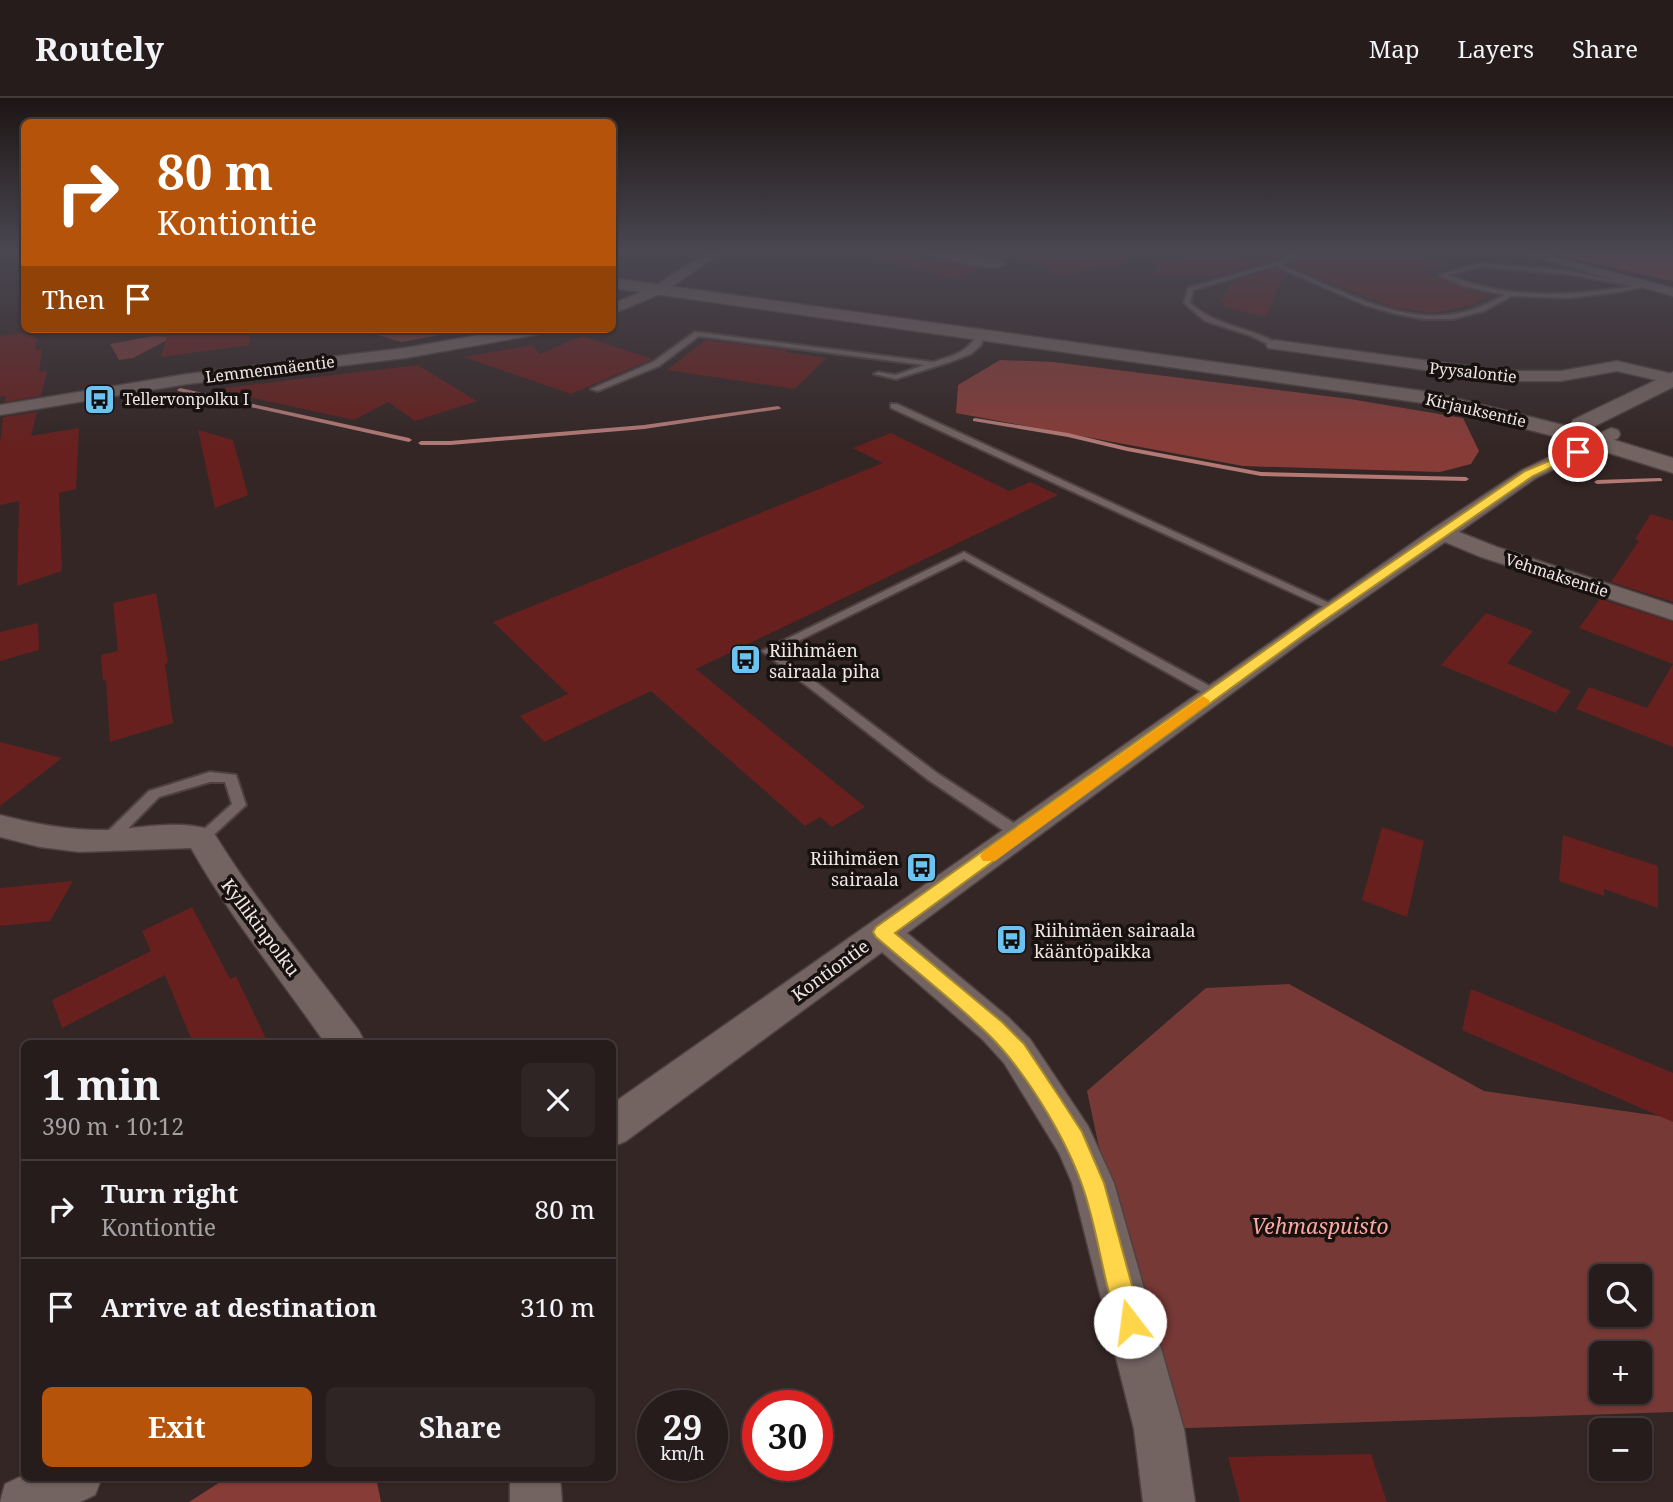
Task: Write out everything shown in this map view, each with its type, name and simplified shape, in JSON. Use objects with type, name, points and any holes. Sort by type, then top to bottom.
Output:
[{"type":"street","name":"Kirjauksentie","points":[[849,316],[1274,374],[1464,405],[1673,457]]},
{"type":"street","name":"Lemmenmäentie","points":[[0,410],[187,379],[405,353],[517,333]]},
{"type":"street","name":"Pyysalontie","points":[[1274,345],[1504,376],[1561,376],[1617,366],[1673,378]]},
{"type":"street","name":"Kontiontie","points":[[616,1125],[1213,693],[1442,533],[1673,378]]},
{"type":"street","name":"Kontiontie","points":[[1529,474],[1548,450],[1589,434],[1609,409],[1643,397]]},
{"type":"street","name":"Kirjauksentie","points":[[1589,434],[1673,466]]},
{"type":"street","name":"Vehmaksentie","points":[[1442,533],[1489,552],[1673,613]]},
{"type":"street","points":[[0,826],[42,838],[108,841],[183,834],[201,838]]},
{"type":"street","name":"Kyllikinpolku","points":[[201,838],[230,888],[269,936],[344,1040]]},
{"type":"street","points":[[882,932],[995,1028],[1017,1051],[1074,1140],[1093,1183],[1159,1429],[1169,1502]]},
{"type":"street","points":[[23,1502],[68,1481]]},
{"type":"street","points":[[535,1481],[536,1502]]},
{"type":"lane","points":[[1198,316],[1219,326],[1262,337],[1274,345]]},
{"type":"lane","points":[[1408,316],[1417,318],[1462,316]]},
{"type":"lane","points":[[595,389],[656,364],[698,334],[932,364]]},
{"type":"lane","points":[[878,374],[896,377],[968,352],[978,343],[981,334]]},
{"type":"lane","points":[[894,406],[1334,608]]},
{"type":"lane","points":[[1018,833],[932,775],[768,651],[964,555],[1213,693]]},
{"type":"lane","points":[[108,841],[154,794],[210,778],[231,778],[239,805],[201,838]]},
{"type":"green space","points":[[371,333],[452,333],[401,342]]},
{"type":"green space","points":[[153,336],[173,337],[133,358],[119,360],[110,344]]},
{"type":"green space","name":"Vehmaspuisto","points":[[1289,984],[1484,1091],[1673,1118],[1673,1412],[1159,1429],[1087,1091],[1206,988]]},
{"type":"shaded area","points":[[1000,360],[1053,362],[1350,399],[1463,418],[1479,451],[1471,464],[1440,472],[1243,466],[956,413],[958,385]]},
{"type":"shaded area","points":[[222,1481],[377,1481],[381,1502],[189,1502]]},
{"type":"building","points":[[168,333],[249,333],[250,345],[161,357]]},
{"type":"building","points":[[35,334],[35,350],[42,349],[39,372],[47,371],[41,396],[5,402],[5,396],[0,397],[0,336]]},
{"type":"building","points":[[582,336],[653,359],[571,394],[464,357],[532,345],[540,354]]},
{"type":"building","points":[[706,340],[787,350],[785,352],[826,358],[795,389],[667,370]]},
{"type":"building","points":[[418,365],[477,401],[415,421],[388,402],[354,420],[225,392],[225,388]]},
{"type":"building","points":[[37,412],[31,436],[79,428],[76,489],[59,493],[62,571],[17,586],[19,501],[0,505],[0,443],[3,417]]},
{"type":"building","points":[[198,430],[233,440],[248,495],[215,508]]},
{"type":"building","points":[[891,433],[1009,491],[1030,482],[1058,495],[696,669],[865,807],[832,827],[820,817],[805,826],[651,691],[544,742],[520,716],[568,694],[493,622],[883,463],[853,448]]},
{"type":"building","points":[[1651,514],[1673,521],[1673,602],[1611,582],[1639,541],[1635,539]]},
{"type":"building","points":[[156,593],[168,663],[165,664],[173,723],[110,742],[106,680],[103,681],[101,655],[118,651],[113,603]]},
{"type":"building","points":[[1600,599],[1673,622],[1673,664],[1579,628]]},
{"type":"building","points":[[1486,613],[1533,631],[1507,663],[1571,691],[1556,713],[1441,665]]},
{"type":"building","points":[[38,623],[39,650],[0,661],[0,632]]},
{"type":"building","points":[[1673,664],[1673,747],[1576,709],[1589,687],[1647,708]]},
{"type":"building","points":[[0,742],[62,758],[0,806]]},
{"type":"building","points":[[1382,827],[1424,841],[1407,917],[1362,900]]},
{"type":"building","points":[[1563,835],[1658,866],[1658,908],[1604,889],[1604,896],[1559,881]]},
{"type":"building","points":[[73,881],[50,921],[0,926],[0,888]]},
{"type":"building","points":[[192,907],[230,979],[236,976],[267,1040],[192,1040],[165,975],[62,1028],[52,1000],[151,951],[142,931]]},
{"type":"building","points":[[1471,989],[1673,1073],[1673,1122],[1462,1030]]},
{"type":"building","points":[[1371,1454],[1387,1502],[1240,1502],[1228,1457]]},
{"type":"waterway","points":[[180,390],[409,440]]},
{"type":"waterway","points":[[421,443],[644,427],[778,408]]},
{"type":"waterway","points":[[975,420],[1068,435],[1261,474],[1466,479]]},
{"type":"waterway","points":[[1597,482],[1660,480]]},
{"type":"slow traffic","points":[[989,856],[1203,701]]},
{"type":"place","name":"Tellervonpolku I","points":[[100,399]]},
{"type":"place","name":"Riihimäen sairaala piha","points":[[746,660]]},
{"type":"place","name":"Riihimäen sairaala","points":[[922,868]]},
{"type":"place","name":"Riihimäen sairaala kääntöpaikka","points":[[1011,940]]},
{"type":"route","points":[[1130,1322],[1093,1183],[1074,1140],[1053,1105],[1017,1051],[995,1028],[882,932],[1314,621],[1529,474],[1578,452]]}]
